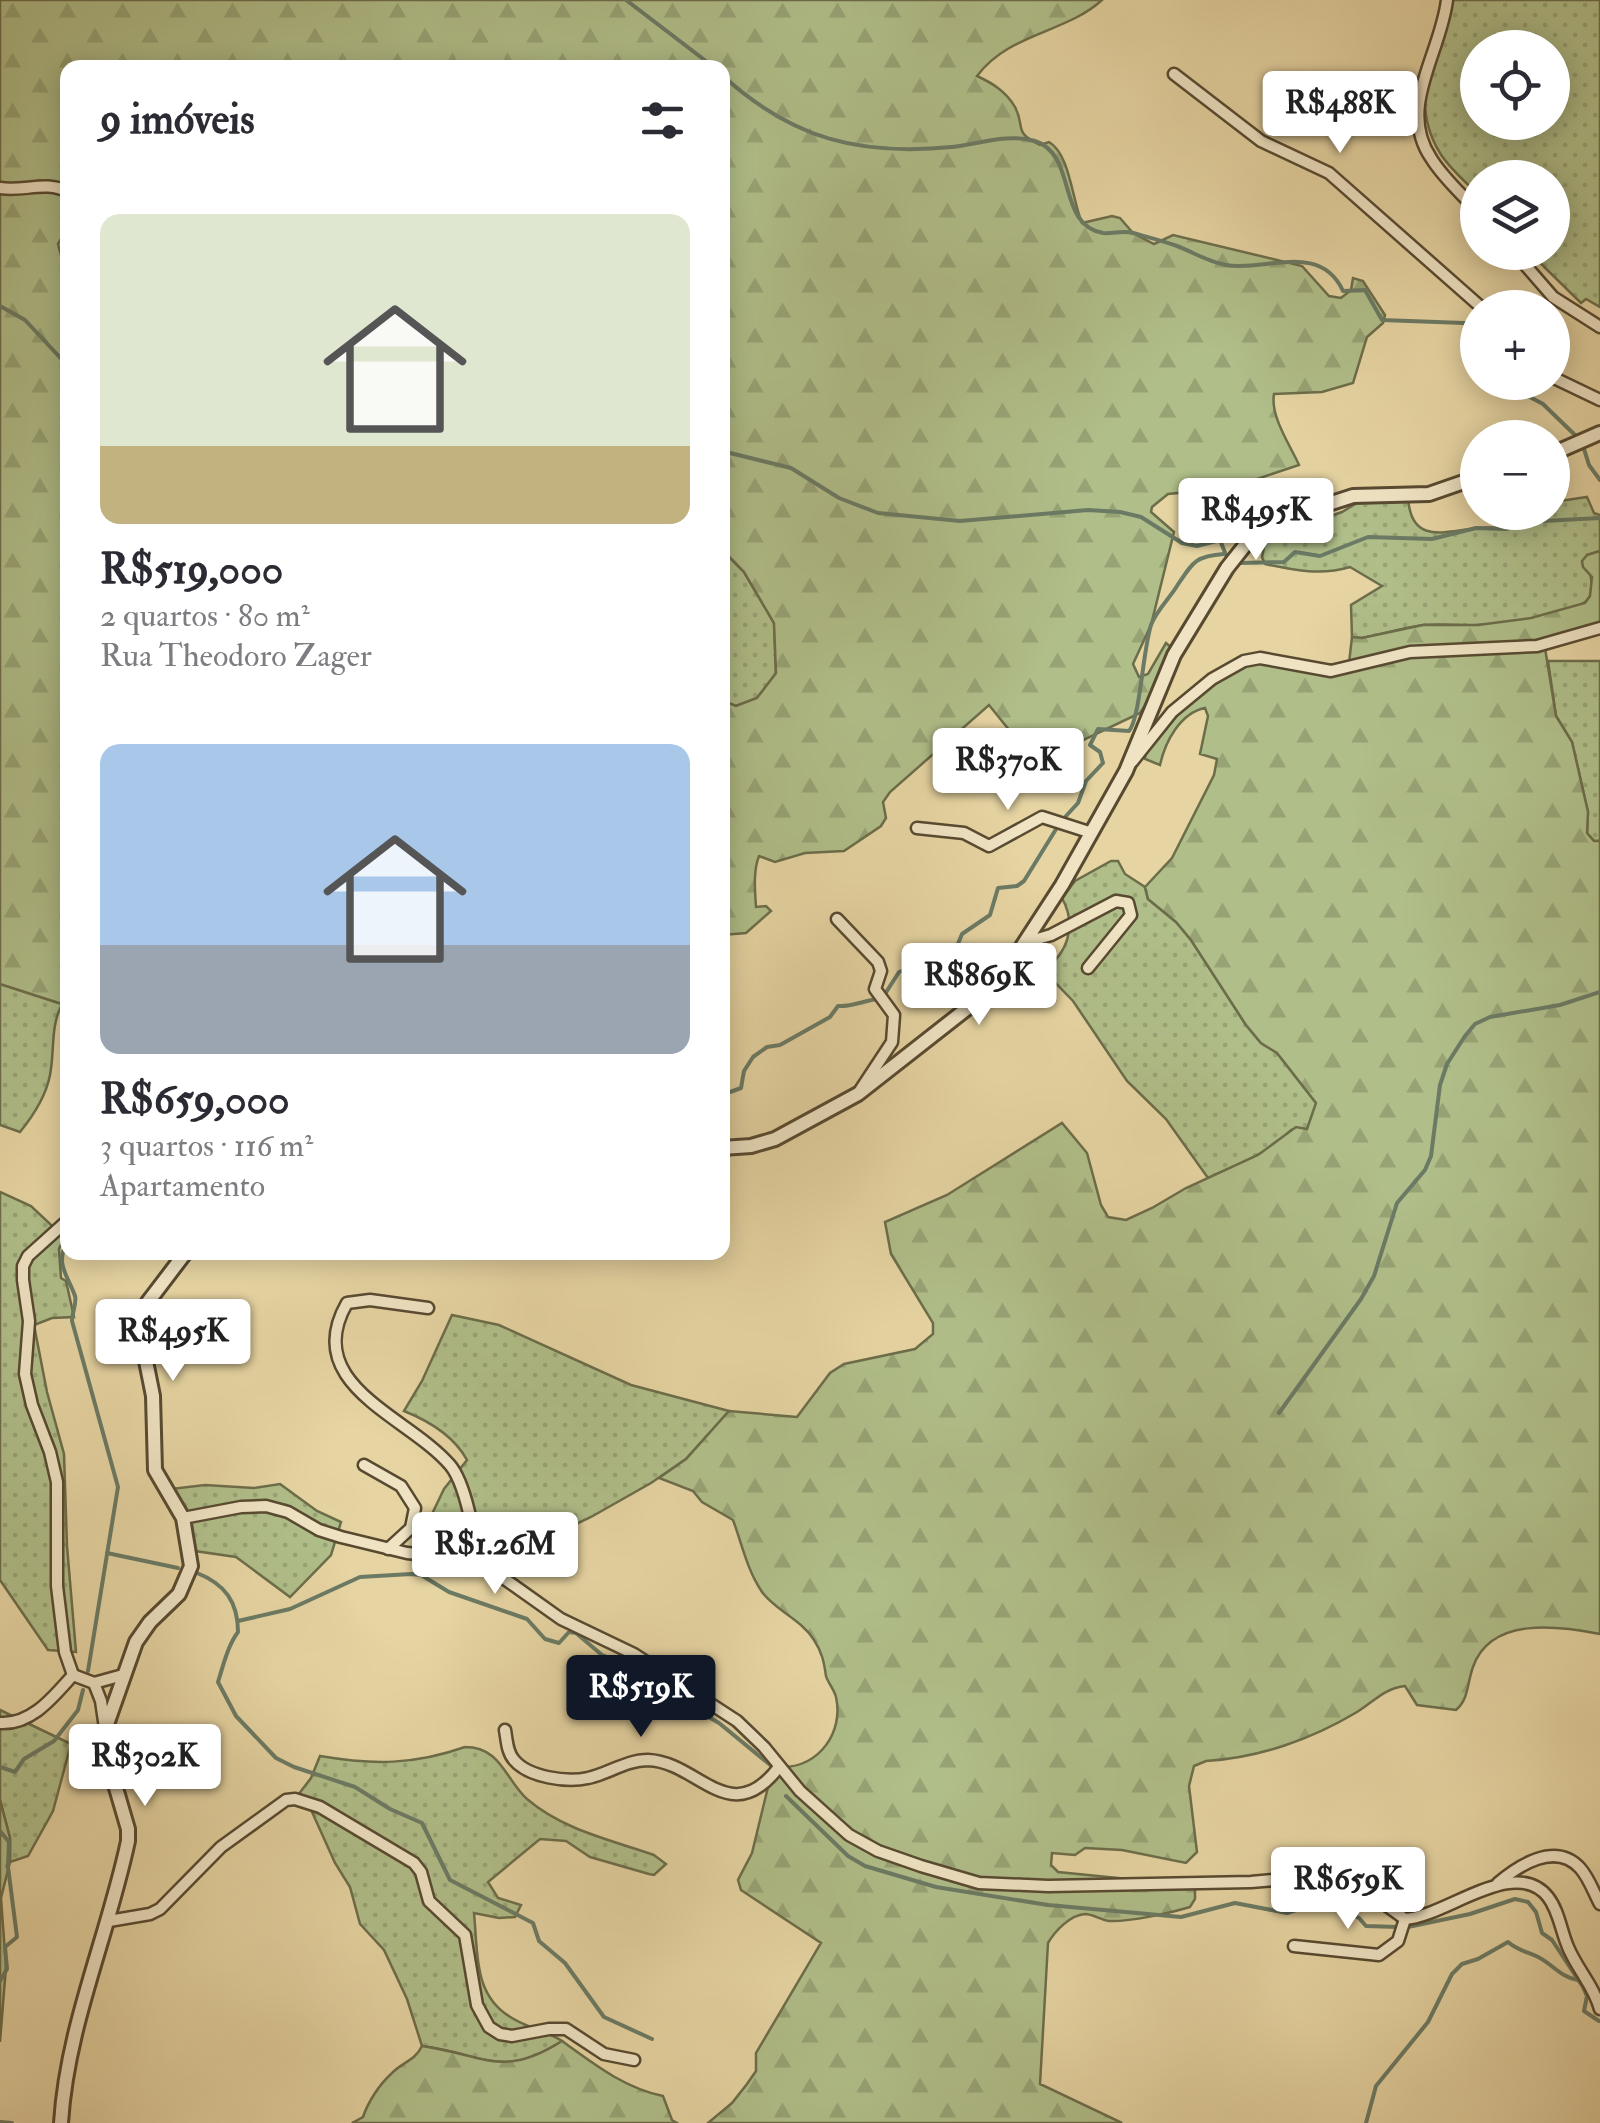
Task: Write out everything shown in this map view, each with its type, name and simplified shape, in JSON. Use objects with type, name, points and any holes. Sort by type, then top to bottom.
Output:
[{"type":"street","points":[[1447,0],[1442,33],[1418,100],[1418,130],[1431,159],[1460,192]]},
{"type":"street","points":[[1174,74],[1262,140],[1330,173],[1464,290]]},
{"type":"street","points":[[0,188],[60,189]]},
{"type":"street","points":[[1530,270],[1553,297],[1600,327]]},
{"type":"street","points":[[1570,386],[1600,400]]},
{"type":"street","points":[[1570,446],[1600,434]]},
{"type":"street","points":[[730,1147],[774,1139],[858,1094],[996,985],[1092,833],[1126,771],[1174,654],[1237,553],[1250,539],[1313,509],[1353,496],[1430,494],[1460,483]]},
{"type":"street","points":[[1126,771],[1172,712],[1212,678],[1244,661],[1260,658],[1331,672],[1410,652],[1536,646],[1600,628]]},
{"type":"street","points":[[917,828],[964,833],[990,846],[1042,817],[1092,833]]},
{"type":"street","points":[[1023,943],[1051,936],[1116,901],[1128,903],[1131,915],[1088,968]]},
{"type":"street","points":[[837,920],[878,962],[875,989],[894,1015],[892,1042],[858,1094]]},
{"type":"street","points":[[60,1227],[28,1256],[24,1266],[29,1322],[25,1374],[57,1482],[58,1586],[65,1652],[74,1675],[94,1683],[124,1675]]},
{"type":"street","points":[[105,1730],[143,1630],[179,1594],[188,1578],[190,1551],[182,1518],[156,1470],[154,1396],[140,1340],[148,1302],[180,1260]]},
{"type":"street","points":[[428,1308],[370,1300],[347,1303],[338,1326],[335,1354],[347,1378],[456,1474],[465,1495],[478,1560]]},
{"type":"street","points":[[364,1464],[401,1486],[415,1508],[410,1528],[388,1548]]},
{"type":"street","points":[[182,1518],[266,1506],[288,1512],[319,1530],[388,1548],[478,1560],[561,1619],[646,1661],[737,1722],[800,1791],[849,1835],[878,1851],[979,1883],[1185,1884],[1330,1875],[1358,1885],[1404,1918],[1437,1912],[1498,1884],[1529,1860],[1560,1859],[1579,1867],[1600,1904]]},
{"type":"street","points":[[0,1722],[29,1716],[74,1675]]},
{"type":"street","points":[[61,2123],[74,2035],[108,1921],[128,1830],[108,1764],[101,1701],[94,1683]]},
{"type":"street","points":[[505,1730],[515,1762],[527,1770],[568,1779],[583,1780],[624,1764],[651,1760],[672,1766],[720,1792],[742,1795],[767,1780],[779,1767]]},
{"type":"street","points":[[108,1921],[160,1909],[239,1832],[276,1804],[295,1799],[320,1807],[414,1863],[421,1872],[428,1902],[465,1935],[476,2005],[489,2027],[512,2036],[548,2028],[566,2029],[604,2054],[634,2060]]},
{"type":"street","points":[[1498,1884],[1519,1883],[1545,1893],[1568,1948],[1598,1997],[1600,2009]]},
{"type":"street","points":[[1294,1946],[1379,1955],[1398,1941],[1404,1918]]},
{"type":"green space","points":[[0,0],[1102,0],[1072,20],[1005,51],[977,76],[1007,96],[1026,136],[1040,145],[1049,142],[1062,156],[1082,223],[1112,216],[1154,244],[1173,235],[1302,266],[1329,296],[1341,298],[1351,290],[1353,278],[1363,281],[1385,315],[1383,323],[1367,337],[1353,383],[1322,392],[1274,394],[1278,421],[1299,465],[1230,488],[1168,494],[1152,507],[1151,512],[1174,532],[1151,625],[1133,664],[1139,677],[1148,674],[1166,643],[1180,655],[1140,713],[1079,742],[1065,755],[1053,778],[989,705],[890,792],[883,802],[886,818],[881,826],[844,851],[805,853],[775,862],[759,856],[756,907],[766,906],[771,911],[746,933],[730,934],[730,704],[736,706],[757,698],[776,673],[774,623],[744,572],[730,557],[730,60],[60,60],[60,1003],[0,984]]},
{"type":"green space","points":[[1453,0],[1600,0],[1600,307],[1586,299],[1581,303],[1547,270],[1570,270],[1570,160],[1460,160],[1460,177],[1440,153],[1426,115],[1425,95],[1432,57]]},
{"type":"green space","points":[[1587,497],[1594,513],[1600,515],[1600,551],[1587,555],[1591,594],[1581,605],[1536,618],[1477,625],[1423,625],[1352,637],[1351,605],[1382,586],[1350,567],[1318,572],[1297,570],[1265,564],[1262,557],[1266,538],[1342,512],[1357,503],[1408,498],[1411,515],[1418,526],[1428,531],[1570,530],[1570,500]]},
{"type":"green space","points":[[1600,551],[1600,622],[1547,640],[1545,648],[1556,716],[1572,742],[1588,812],[1587,833],[1594,841],[1600,841],[1600,1634],[1547,1627],[1510,1632],[1482,1651],[1456,1710],[1417,1705],[1405,1686],[1398,1687],[1303,1739],[1194,1766],[1189,1786],[1197,1852],[1186,1863],[1122,1850],[1085,1848],[1075,1855],[1052,1853],[1051,1865],[1058,1872],[1188,1885],[1195,1890],[1190,1907],[1139,1919],[1118,1921],[1079,1915],[1064,1924],[1048,1943],[1040,2084],[1122,2123],[708,2123],[732,2103],[756,2071],[756,2053],[821,1943],[741,1890],[738,1880],[752,1853],[768,1787],[783,1767],[808,1761],[818,1754],[832,1735],[837,1710],[817,1644],[762,1592],[733,1520],[702,1502],[693,1491],[659,1478],[686,1459],[729,1411],[797,1417],[830,1373],[844,1364],[915,1349],[933,1334],[933,1323],[891,1254],[885,1222],[947,1195],[1062,1123],[1087,1153],[1108,1217],[1126,1220],[1258,1155],[1296,1127],[1307,1129],[1316,1103],[1277,1053],[1261,1043],[1246,1025],[1191,940],[1148,899],[1145,887],[1172,858],[1214,775],[1217,759],[1200,754],[1208,716],[1205,708],[1181,722],[1160,765],[1145,759],[1148,743],[1170,713],[1250,657],[1333,667],[1349,663],[1352,637],[1423,625],[1478,625],[1531,618],[1585,603],[1590,596],[1592,577],[1582,561]]},
{"type":"green space","points":[[730,558],[744,572],[774,623],[776,674],[757,698],[736,706],[730,704]]},
{"type":"green space","points":[[1548,661],[1600,661],[1600,841],[1594,841],[1587,833],[1588,812],[1572,742],[1556,716]]},
{"type":"green space","points":[[1118,861],[1125,874],[1145,887],[1148,899],[1176,922],[1246,1025],[1261,1043],[1277,1053],[1317,1104],[1307,1129],[1291,1130],[1263,1152],[1208,1178],[1166,1119],[1127,1081],[1073,1001],[1043,970],[1059,956],[1068,938],[1069,918],[1062,898],[1075,881]]},
{"type":"green space","points":[[0,984],[60,1003],[60,1008],[48,1083],[38,1105],[20,1132],[0,1125]]},
{"type":"green space","points":[[0,1192],[31,1206],[60,1233],[61,1278],[66,1281],[74,1317],[52,1318],[34,1325],[64,1454],[76,1652],[48,1650],[0,1580]]},
{"type":"green space","points":[[452,1315],[499,1325],[631,1385],[729,1411],[686,1459],[651,1483],[591,1517],[502,1559],[437,1522],[432,1514],[444,1489],[467,1460],[440,1430],[404,1411]]},
{"type":"green space","points":[[280,1484],[317,1511],[341,1522],[331,1555],[290,1597],[236,1557],[195,1551],[171,1489]]},
{"type":"green space","points":[[0,1710],[71,1744],[53,1811],[28,1856],[10,1862],[10,1838],[0,1800]]},
{"type":"green space","points":[[477,1748],[495,1758],[527,1799],[556,1819],[654,1855],[666,1864],[654,1875],[590,1857],[566,1841],[540,1839],[488,1882],[498,1898],[521,1905],[515,1917],[474,1913],[477,1958],[484,1986],[499,2009],[562,2041],[541,2053],[507,2062],[422,2046],[407,1999],[384,1950],[360,1924],[350,1887],[308,1803],[298,1795],[320,1756],[393,1762]]},
{"type":"green space","points":[[0,1800],[10,1838],[10,1862],[1,1898],[6,1967],[0,2042]]},
{"type":"green space","points":[[562,2041],[622,2081],[663,2096],[672,2120],[677,2123],[352,2123],[363,2117],[387,2078],[422,2046],[508,2062],[542,2052]]},
{"type":"waterway","points":[[626,0],[705,60]]},
{"type":"waterway","points":[[730,82],[774,115],[828,138],[857,145],[918,149],[1004,139],[1035,141],[1057,160],[1072,204],[1088,227],[1103,233],[1133,233],[1226,265],[1306,263],[1333,276],[1343,291],[1365,290],[1382,320],[1460,323]]},
{"type":"waterway","points":[[0,306],[25,320],[60,357]]},
{"type":"waterway","points":[[1536,400],[1576,436]]},
{"type":"waterway","points":[[1584,449],[1600,480]]},
{"type":"waterway","points":[[730,453],[791,468],[839,498],[878,513],[960,521],[1088,510],[1120,512],[1141,517],[1182,543],[1197,546],[1220,540],[1226,555]]},
{"type":"waterway","points":[[1240,563],[1284,562],[1295,552],[1320,556],[1368,537],[1432,539],[1476,528],[1507,529],[1524,522],[1600,518]]},
{"type":"waterway","points":[[1066,816],[1078,803],[1086,781],[1103,763],[1100,752],[1090,745],[1098,729],[1129,731],[1133,724],[1148,636],[1156,615],[1196,562],[1224,554]]},
{"type":"waterway","points":[[885,994],[899,972],[922,959],[936,960],[955,951],[962,934],[990,915],[998,888],[1017,886],[1024,881],[1058,826]]},
{"type":"waterway","points":[[1279,1413],[1374,1276],[1397,1203],[1425,1170],[1431,1156],[1440,1085],[1447,1064],[1465,1036],[1475,1024],[1490,1017],[1560,1005],[1600,992]]},
{"type":"waterway","points":[[730,1092],[741,1088],[744,1071],[753,1057],[767,1047],[780,1045],[830,1017],[838,1006],[877,999]]},
{"type":"waterway","points":[[62,1260],[75,1298],[72,1321],[118,1487],[88,1671]]},
{"type":"waterway","points":[[107,1553],[178,1568]]},
{"type":"waterway","points":[[197,1573],[222,1589],[236,1612],[238,1632],[218,1682],[236,1716],[276,1758],[355,1787],[422,1823],[450,1880],[533,1923],[539,1941],[565,1963],[604,2017],[652,2039]]},
{"type":"waterway","points":[[238,1621],[290,1609],[360,1577],[421,1575],[449,1592],[527,1619],[545,1639],[559,1643],[569,1632],[576,1633],[602,1655],[644,1673],[673,1696],[719,1723],[774,1768]]},
{"type":"waterway","points":[[0,1767],[15,1772],[24,1759],[54,1741],[78,1710],[83,1690]]},
{"type":"waterway","points":[[786,1796],[848,1856],[865,1866],[936,1887],[1048,1905],[1181,1917],[1235,1903],[1287,1913],[1323,1901],[1359,1918],[1366,1926],[1398,1927]]},
{"type":"waterway","points":[[0,1831],[9,1842],[8,1867],[17,1937],[5,1947],[7,1969],[0,1981]]},
{"type":"waterway","points":[[1408,1927],[1470,1914],[1515,1899],[1528,1902],[1536,1912],[1542,1933],[1552,1940],[1583,1987],[1587,1996],[1584,2011],[1599,2021]]},
{"type":"waterway","points":[[1366,2123],[1376,2086],[1428,2022],[1452,1974],[1462,1964],[1508,1942],[1578,1980]]},
{"type":"waterway","points":[[0,2122],[12,2123]]}]
